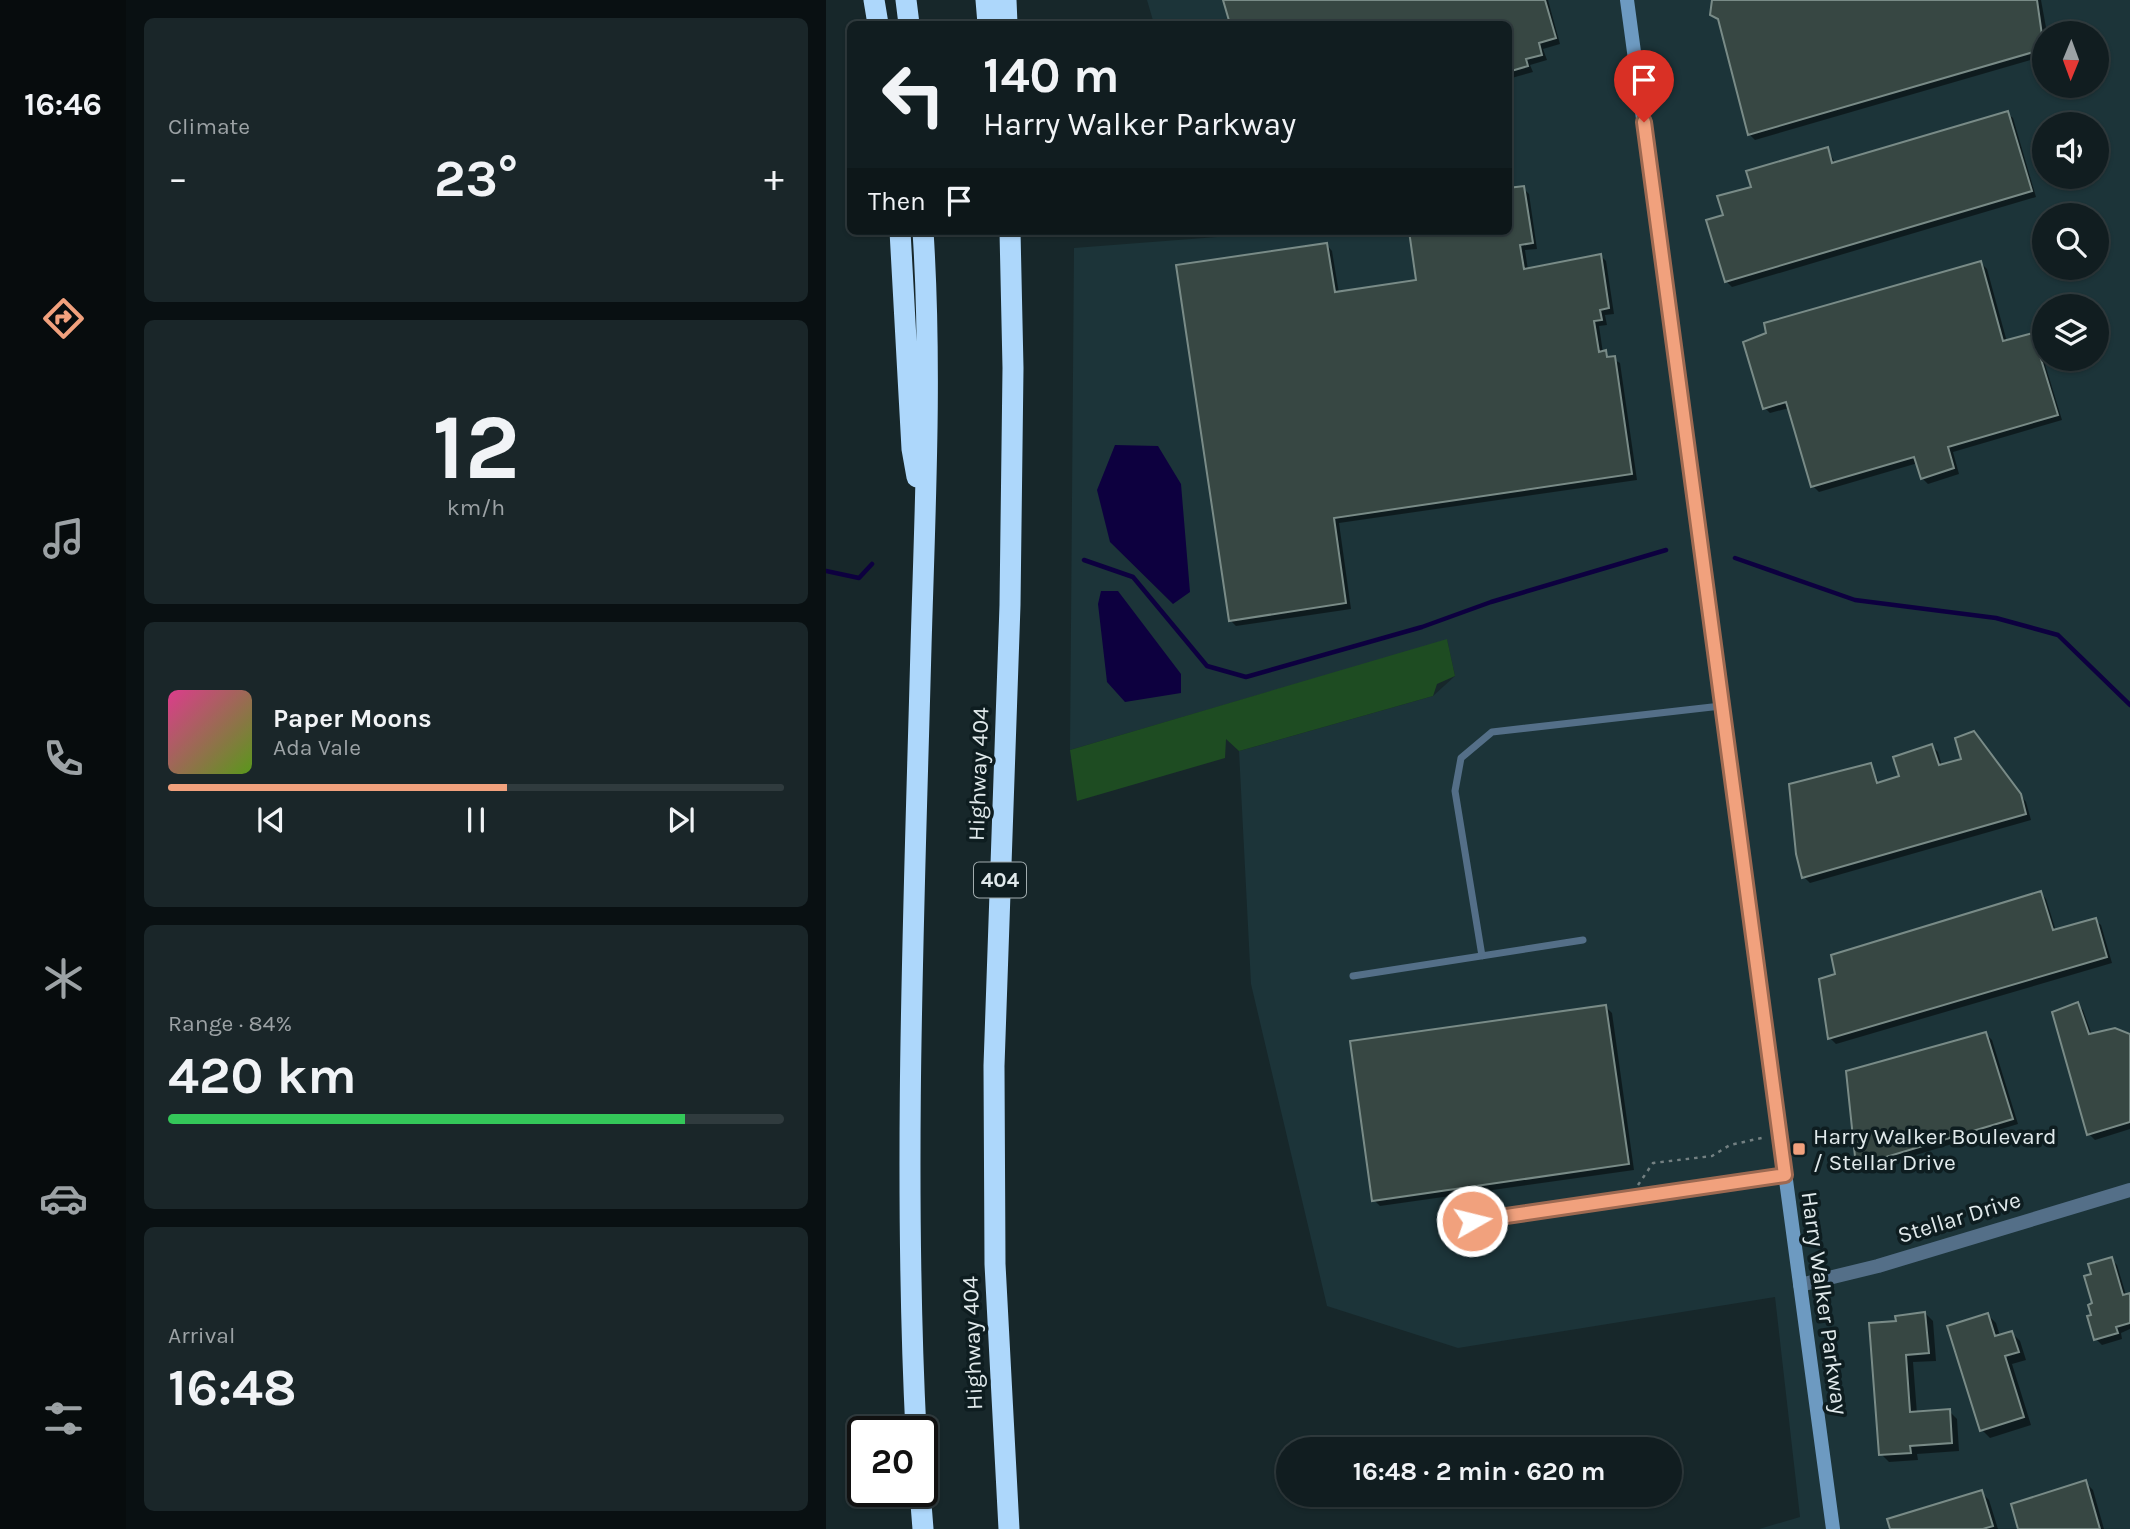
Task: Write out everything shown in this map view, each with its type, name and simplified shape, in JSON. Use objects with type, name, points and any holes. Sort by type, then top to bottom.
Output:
[{"type":"highway","points":[[874,0],[878,21]]},
{"type":"highway","points":[[906,0],[909,21]]},
{"type":"highway","points":[[986,0],[988,21]]},
{"type":"highway","points":[[1006,0],[1007,21]]},
{"type":"highway","points":[[900,235],[912,449],[925,513]]},
{"type":"highway","points":[[915,1416],[911,1327],[909,1091],[929,394],[923,235]]},
{"type":"highway","name":"Highway 404","points":[[1009,1529],[995,1264],[994,1066],[1010,605],[1013,368],[1010,235]]},
{"type":"highway","points":[[921,1507],[923,1529]]},
{"type":"street","name":"Harry Walker Parkway","points":[[1627,0],[1833,1529]]},
{"type":"street","name":"Stellar Drive","points":[[1800,1285],[1878,1266],[2130,1190]]},
{"type":"lane","points":[[1482,956],[1455,792],[1461,758],[1492,732],[1722,706]]},
{"type":"lane","points":[[1353,976],[1583,940]]},
{"type":"lane","points":[[1446,1224],[1785,1175]]},
{"type":"path","points":[[1629,1198],[1653,1163],[1712,1156],[1730,1145],[1779,1134]]},
{"type":"shaded area","points":[[1147,0],[2130,0],[2130,1529],[1759,1529],[1800,1517],[1775,1297],[1458,1348],[1327,1306],[1251,984],[1239,751],[1433,696],[1455,676],[1447,640],[1070,750],[1074,248],[1217,237],[1216,235],[1512,235],[1512,21],[1153,21]]},
{"type":"shaded area","points":[[1115,445],[1158,446],[1181,484],[1190,592],[1173,604],[1110,542],[1097,490]]},
{"type":"shaded area","points":[[1101,591],[1118,591],[1181,674],[1181,693],[1125,702],[1107,682],[1098,604]]},
{"type":"green space","points":[[1447,639],[1455,676],[1437,684],[1433,696],[1239,751],[1226,739],[1225,758],[1077,801],[1070,750]]},
{"type":"building","points":[[1223,0],[1545,0],[1556,38],[1539,43],[1542,55],[1526,59],[1528,66],[1512,71],[1512,21],[1229,21]]},
{"type":"building","points":[[1712,0],[2037,0],[2040,21],[2032,21],[2032,52],[1748,135],[1718,19],[1710,15]]},
{"type":"building","points":[[2008,111],[2032,191],[1725,282],[1706,220],[1723,215],[1717,196],[1751,187],[1746,171],[1828,147],[1832,163]]},
{"type":"building","points":[[1524,186],[1533,243],[1520,245],[1524,269],[1601,254],[1609,308],[1600,310],[1602,320],[1594,321],[1599,352],[1606,350],[1607,357],[1615,356],[1632,474],[1334,518],[1346,603],[1229,621],[1176,265],[1327,243],[1335,292],[1416,280],[1410,235],[1512,235],[1512,188]]},
{"type":"building","points":[[1981,261],[2003,341],[2032,333],[2032,371],[2045,371],[2058,415],[1948,447],[1954,468],[1921,479],[1914,457],[1811,487],[1786,402],[1763,409],[1743,342],[1766,333],[1764,323]]},
{"type":"building","points":[[1974,731],[2021,794],[2026,814],[1802,878],[1796,854],[1789,784],[1871,763],[1877,783],[1899,776],[1893,757],[1932,744],[1939,765],[1961,759],[1955,738]]},
{"type":"building","points":[[2041,891],[2053,930],[2096,918],[2107,957],[1828,1039],[1819,979],[1835,974],[1831,955]]},
{"type":"building","points":[[2078,1002],[2089,1034],[2115,1028],[2130,1034],[2130,1122],[2087,1135],[2052,1012]]},
{"type":"building","points":[[1606,1005],[1629,1164],[1372,1201],[1350,1041]]},
{"type":"building","points":[[1986,1032],[2013,1119],[1856,1166],[1846,1071]]},
{"type":"building","points":[[2112,1257],[2123,1295],[2130,1293],[2130,1323],[2116,1327],[2118,1333],[2094,1340],[2087,1316],[2091,1315],[2088,1305],[2092,1303],[2084,1276],[2091,1274],[2088,1264]]},
{"type":"building","points":[[1925,1312],[1929,1353],[1906,1355],[1910,1412],[1950,1409],[1952,1443],[1910,1446],[1911,1453],[1879,1455],[1869,1323],[1896,1321],[1895,1316]]},
{"type":"building","points":[[1988,1313],[1995,1336],[2012,1331],[2019,1352],[2005,1356],[2024,1417],[1980,1431],[1947,1326]]},
{"type":"building","points":[[2086,1480],[2100,1529],[2018,1529],[2011,1504]]},
{"type":"building","points":[[1982,1490],[1993,1526],[1983,1529],[1890,1529],[1887,1519]]},
{"type":"waterway","points":[[1084,560],[1133,577],[1207,666],[1246,677],[1422,627],[1491,602],[1666,550]]},
{"type":"waterway","points":[[1735,558],[1855,600],[1996,618],[2058,635],[2130,705]]},
{"type":"waterway","points":[[826,571],[859,578],[872,564]]},
{"type":"place","name":"Harry Walker Boulevard / Stellar Drive","points":[[1799,1149]]},
{"type":"route","points":[[1472,1221],[1785,1175],[1644,122]]}]
